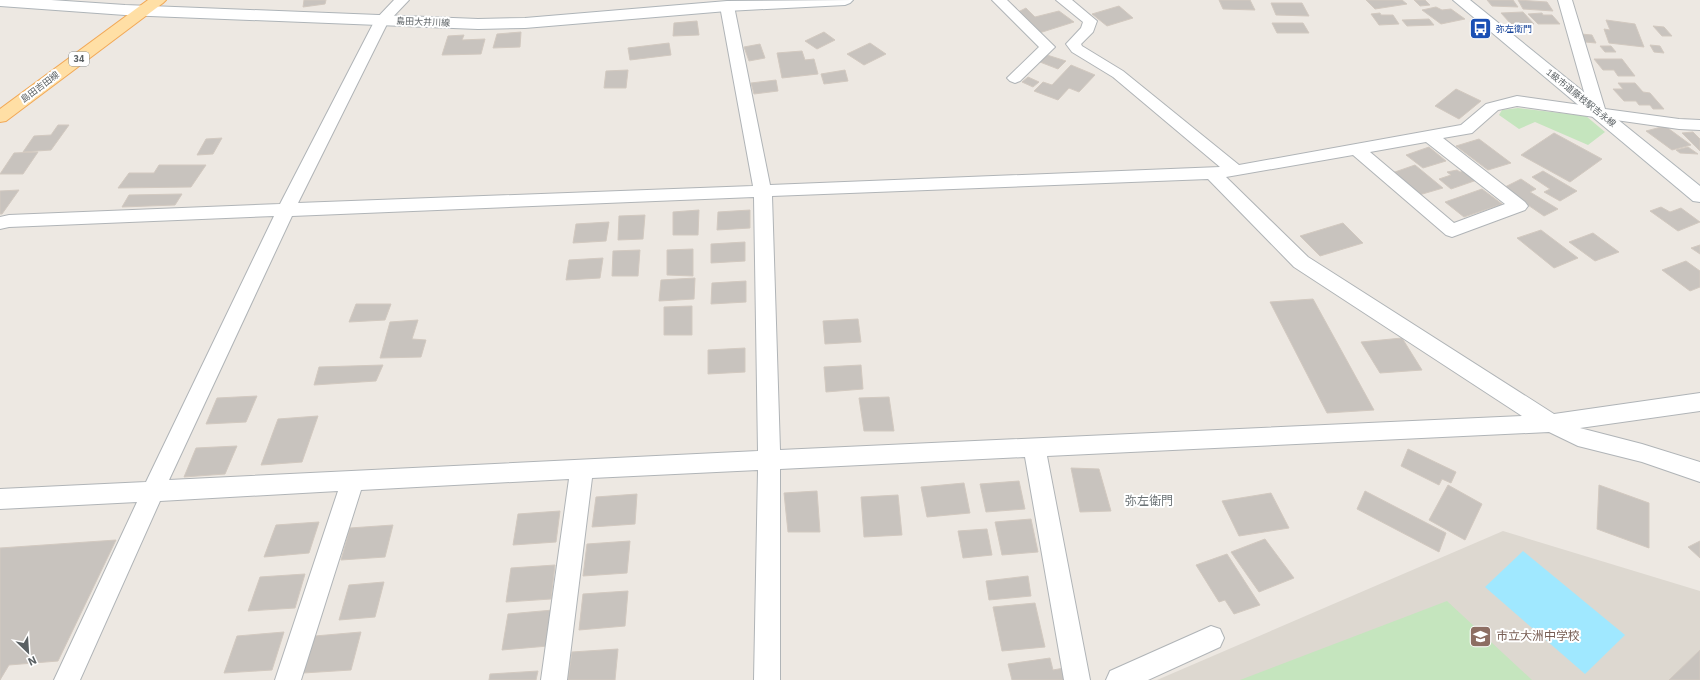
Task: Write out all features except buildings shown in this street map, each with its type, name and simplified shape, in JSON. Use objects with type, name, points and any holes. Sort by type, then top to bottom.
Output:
[{"type":"main road","name":"島田吉田線","points":[[0,99],[125,10],[158,0]]},
{"type":"main road","name":"島田大井川線","points":[[141,5],[382,20],[478,24],[525,23],[727,6],[845,0]]},
{"type":"main road","name":"1級市道藤枝駅吉永線","points":[[1462,0],[1700,196]]},
{"type":"main road","points":[[0,1],[125,10]]},
{"type":"main road","name":"島田吉田線","points":[[0,117],[141,5]]},
{"type":"street","points":[[67,680],[153,492],[286,211],[382,20],[402,0]]},
{"type":"street","points":[[999,0],[1048,47],[1015,78]]},
{"type":"street","points":[[1064,0],[1090,21],[1088,29],[1073,44],[1077,49],[1118,74],[1236,171]]},
{"type":"street","points":[[1565,0],[1598,112]]},
{"type":"street","points":[[727,6],[763,191],[769,460],[767,680]]},
{"type":"street","points":[[0,223],[9,220],[286,211],[1212,173],[1236,171],[1466,129],[1492,107],[1517,101],[1679,124],[1700,124]]},
{"type":"street","points":[[1356,149],[1452,230],[1519,206],[1429,136]]},
{"type":"street","points":[[1212,173],[1301,262],[1551,423],[1578,437],[1642,453],[1700,472]]},
{"type":"street","points":[[0,499],[582,469],[1551,423],[1700,402]]},
{"type":"street","points":[[1034,447],[1077,680]]},
{"type":"street","points":[[554,680],[582,469]]},
{"type":"street","points":[[288,680],[353,481]]},
{"type":"street","points":[[1119,680],[1210,638]]},
{"type":"shaded area","name":"市立大洲中学校","points":[[1503,531],[1700,591],[1700,680],[1157,680]]},
{"type":"green space","points":[[1518,108],[1586,116],[1605,132],[1588,145],[1535,122],[1519,129],[1499,115],[1502,110]]},
{"type":"green space","points":[[1447,601],[1532,680],[1240,680]]},
{"type":"water","points":[[1523,551],[1625,635],[1585,674],[1485,587]]},
{"type":"place","name":"弥左衛門","points":[[1481,29]]},
{"type":"place","name":"市立大洲中学校","points":[[1480,636]]},
{"type":"district","name":"弥左衛門","points":[[1149,501]]}]
